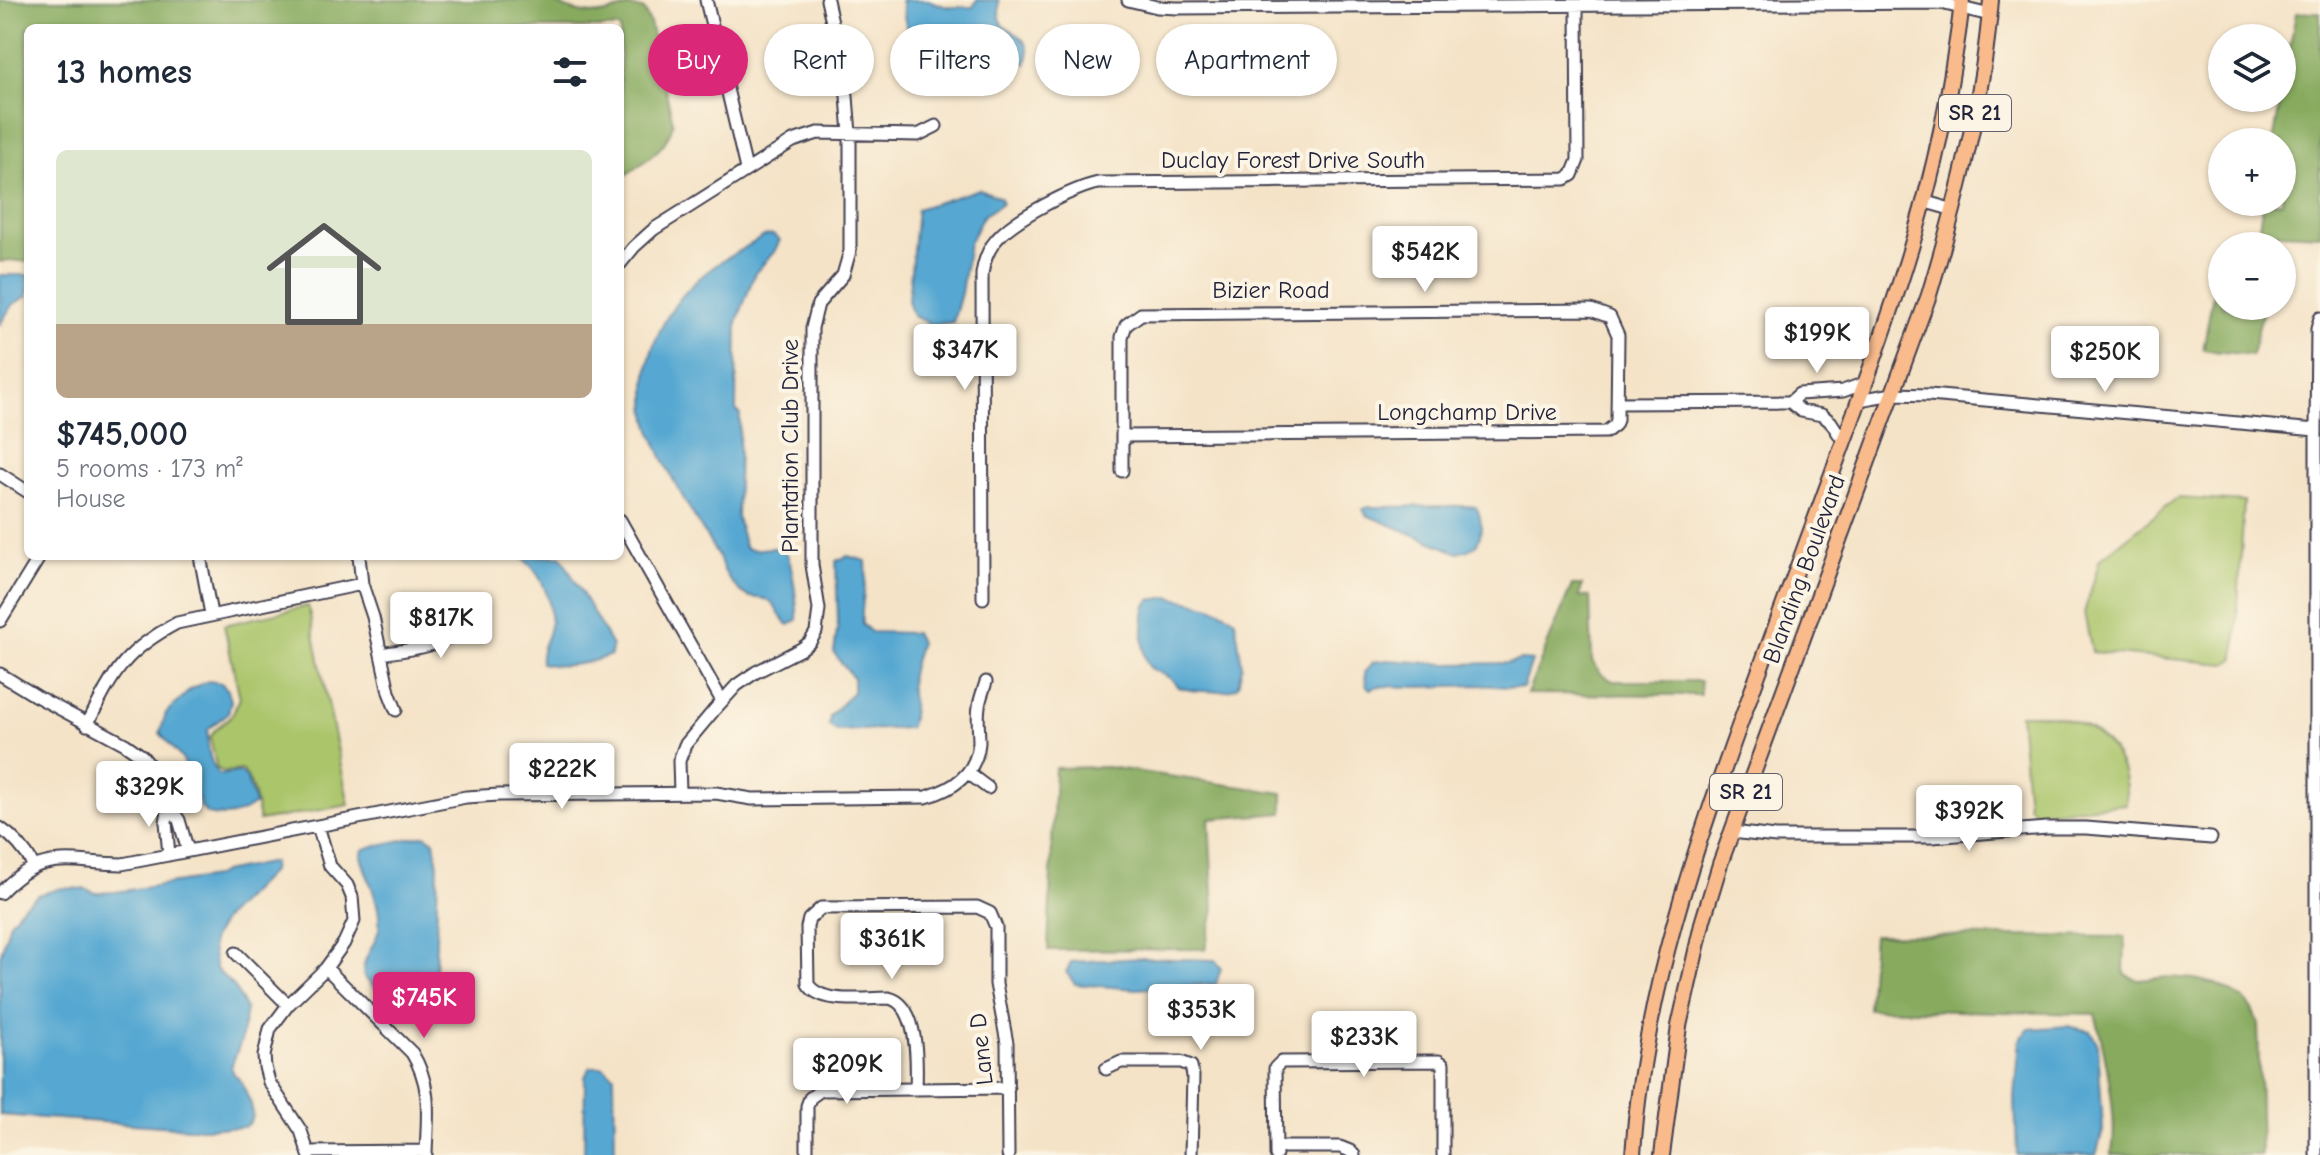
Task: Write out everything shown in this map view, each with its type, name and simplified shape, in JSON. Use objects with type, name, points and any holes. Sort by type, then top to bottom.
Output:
[{"type":"main road","name":"Blanding Boulevard","points":[[1633,1155],[1649,1028],[1676,913],[1705,819],[1897,298],[1926,202],[1947,102],[1961,4]]},
{"type":"main road","name":"Blanding Boulevard","points":[[1662,1155],[1679,1026],[1703,920],[1792,665],[1929,295],[1954,210],[1979,89],[1990,8]]},
{"type":"main road","points":[[1765,656],[1792,665]]},
{"type":"main road","points":[[1676,913],[1703,920]]},
{"type":"street","points":[[706,0],[746,169]]},
{"type":"street","name":"Plantation Club Drive","points":[[680,793],[679,761],[685,745],[737,685],[810,642],[819,620],[812,565],[812,328],[818,304],[837,283],[850,251],[850,134],[846,84],[827,0]]},
{"type":"street","points":[[1128,0],[1157,7],[1177,4],[1577,7],[1941,3],[1990,8]]},
{"type":"street","name":"Duclay Forest Drive South","points":[[983,598],[982,274],[984,260],[996,240],[1066,193],[1098,183],[1555,181],[1572,175],[1578,160],[1577,7]]},
{"type":"street","points":[[624,259],[654,229],[746,169],[803,137],[818,133],[918,135],[936,126]]},
{"type":"street","points":[[1926,202],[1954,210]]},
{"type":"street","name":"Bizier Road","points":[[1122,436],[1122,337],[1126,325],[1133,318],[1150,313],[1591,310],[1610,317],[1618,335],[1618,403]]},
{"type":"street","points":[[2316,1155],[2316,430],[2317,329],[2320,318]]},
{"type":"street","points":[[1790,402],[1799,394],[1843,391],[1865,383]]},
{"type":"street","points":[[1859,400],[1893,394],[2316,430]]},
{"type":"street","points":[[1618,403],[1790,402],[1801,411],[1822,415],[1831,422],[1844,442]]},
{"type":"street","name":"Longchamp Drive","points":[[1122,436],[1599,433],[1615,425],[1618,403]]},
{"type":"street","points":[[1122,436],[1122,471]]},
{"type":"street","points":[[0,474],[24,489]]},
{"type":"street","points":[[624,527],[722,701]]},
{"type":"street","points":[[0,621],[38,560]]},
{"type":"street","points":[[201,560],[211,614]]},
{"type":"street","points":[[359,560],[362,584],[396,710]]},
{"type":"street","points":[[87,725],[113,675],[132,653],[151,637],[177,623],[362,584]]},
{"type":"street","points":[[381,654],[436,644],[461,629],[472,615]]},
{"type":"street","points":[[0,674],[142,756],[163,787],[169,806],[179,820],[188,851]]},
{"type":"street","points":[[0,893],[12,879],[34,866],[65,859],[122,864],[466,797],[716,793],[752,799],[926,797],[958,784],[976,758],[979,705],[986,682]]},
{"type":"street","points":[[968,773],[988,788]]},
{"type":"street","points":[[169,806],[166,822],[169,855]]},
{"type":"street","points":[[318,826],[330,866],[347,885],[354,921],[326,968],[288,1005],[270,1029],[265,1047],[269,1082],[301,1131],[309,1153],[426,1153],[426,1080],[419,1064],[412,1053],[326,968]]},
{"type":"street","points":[[0,828],[24,849],[34,866]]},
{"type":"street","points":[[1732,832],[1776,837],[1932,837],[2086,828],[2211,838]]},
{"type":"street","name":"Lane D","points":[[916,1089],[915,1043],[904,1006],[889,998],[826,998],[812,991],[808,984],[807,927],[814,912],[828,907],[977,907],[990,913],[996,927],[996,984],[1007,1043],[1008,1155]]},
{"type":"street","points":[[236,953],[288,1005]]},
{"type":"street","points":[[1354,1155],[1340,1147],[1276,1151],[1275,1068],[1278,1064],[1439,1061],[1443,1064],[1443,1155]]},
{"type":"street","points":[[1106,1069],[1121,1062],[1181,1062],[1191,1066],[1191,1155]]},
{"type":"street","points":[[807,1155],[807,1106],[815,1093],[828,1089],[1008,1088]]},
{"type":"green space","points":[[0,0],[550,0],[574,11],[594,14],[627,7],[638,8],[644,10],[650,23],[648,96],[667,96],[673,122],[660,148],[624,176],[624,24],[24,24],[24,262],[0,262]]},
{"type":"green space","points":[[2320,12],[2320,235],[2258,232],[2261,216],[2296,216],[2296,128],[2275,128],[2278,112],[2296,112],[2296,13]]},
{"type":"green space","points":[[2208,320],[2261,320],[2252,355],[2203,350]]},
{"type":"green space","points":[[2177,498],[2244,502],[2235,658],[2227,664],[2092,652],[2084,613],[2100,559]]},
{"type":"green space","points":[[1572,585],[1582,585],[1580,596],[1590,597],[1592,661],[1601,674],[1613,681],[1700,681],[1701,695],[1527,694]]},
{"type":"green space","points":[[308,606],[349,805],[259,821],[249,780],[241,770],[224,772],[217,769],[210,738],[232,715],[240,698],[224,625]]},
{"type":"green space","points":[[2020,714],[2062,718],[2096,734],[2110,746],[2119,762],[2125,781],[2126,804],[2036,812],[2028,806]]},
{"type":"green space","points":[[1108,767],[1283,793],[1283,813],[1209,819],[1214,911],[1205,949],[1048,950],[1055,768]]},
{"type":"green space","points":[[1873,935],[2125,937],[2124,974],[2138,980],[2169,977],[2194,979],[2216,984],[2244,999],[2258,1023],[2261,1155],[2111,1155],[2112,1105],[2095,1014],[1868,1009]]},
{"type":"water","points":[[901,0],[928,0],[947,7],[973,7],[977,0],[999,0],[1002,24],[906,24]]},
{"type":"water","points":[[1019,36],[1027,45],[1026,64],[1019,61]]},
{"type":"water","points":[[979,189],[1001,198],[1002,203],[983,216],[969,243],[953,322],[933,325],[913,316],[908,301],[917,209]]},
{"type":"water","points":[[773,235],[780,240],[774,252],[755,273],[737,322],[736,410],[740,414],[737,517],[745,548],[779,548],[787,554],[797,614],[797,620],[789,625],[771,602],[743,593],[727,576],[665,464],[649,425],[646,404],[651,353],[665,320],[675,306],[698,279],[724,259],[764,236]]},
{"type":"water","points":[[0,275],[24,275],[24,298],[13,304],[0,324]]},
{"type":"water","points":[[1369,507],[1476,507],[1480,515],[1480,537],[1474,547],[1458,553],[1366,515],[1363,509]]},
{"type":"water","points":[[848,556],[866,561],[862,624],[871,632],[915,633],[920,642],[911,675],[912,715],[909,728],[837,731],[829,726],[830,716],[853,692],[853,678],[834,653],[838,622],[836,561]]},
{"type":"water","points":[[524,560],[563,560],[612,646],[611,655],[576,664],[541,663],[550,625],[549,605],[544,586]]},
{"type":"water","points":[[1170,597],[1212,607],[1235,620],[1242,665],[1238,686],[1218,691],[1184,689],[1148,664],[1143,640],[1145,607],[1150,600]]},
{"type":"water","points":[[1388,660],[1446,664],[1532,661],[1523,688],[1478,685],[1379,686],[1370,689],[1366,685],[1365,673],[1373,662]]},
{"type":"water","points":[[208,681],[221,683],[228,690],[231,701],[228,713],[208,729],[208,747],[213,765],[219,775],[239,772],[246,777],[255,804],[232,815],[207,814],[201,807],[183,760],[160,733],[166,713],[191,689]]},
{"type":"water","points":[[425,835],[434,841],[438,865],[435,981],[433,998],[425,1011],[416,1012],[391,1003],[364,977],[364,964],[379,929],[379,919],[361,856],[363,850],[370,847]]},
{"type":"water","points":[[273,862],[272,871],[224,919],[213,938],[212,947],[216,969],[235,988],[246,1010],[241,1041],[231,1067],[251,1104],[253,1116],[249,1123],[244,1127],[190,1128],[0,1115],[0,957],[10,922],[24,905],[38,895],[62,888],[96,893],[115,892],[214,877],[223,872]]},
{"type":"water","points":[[1142,958],[1215,960],[1221,968],[1216,984],[1136,989],[1075,984],[1066,972],[1071,962]]},
{"type":"water","points":[[2067,1026],[2090,1031],[2098,1044],[2103,1131],[2096,1155],[2017,1155],[2015,1097],[2020,1040],[2029,1029]]},
{"type":"water","points":[[590,1067],[603,1067],[614,1075],[615,1155],[584,1155],[585,1077]]}]
